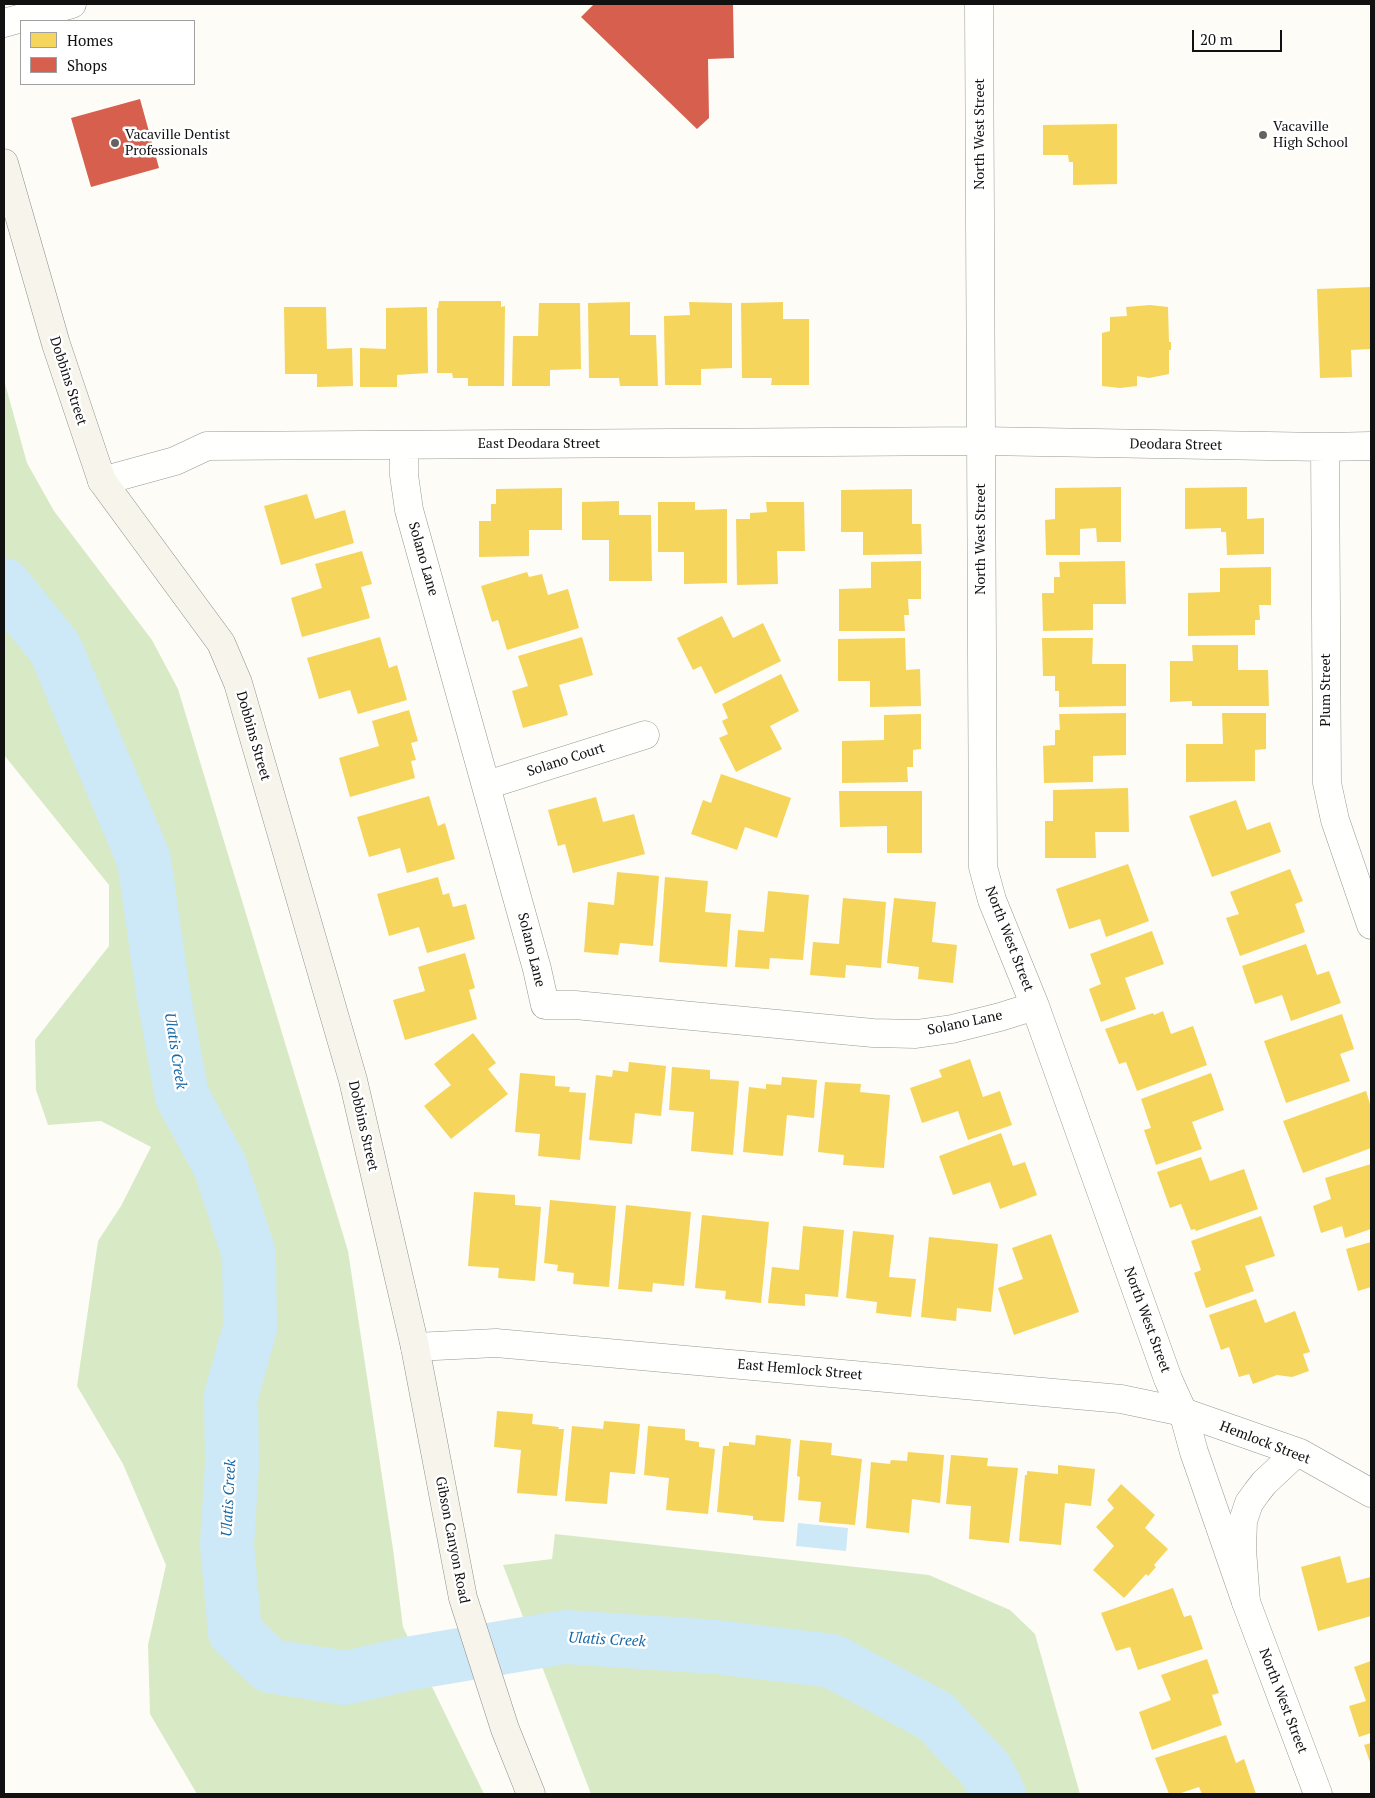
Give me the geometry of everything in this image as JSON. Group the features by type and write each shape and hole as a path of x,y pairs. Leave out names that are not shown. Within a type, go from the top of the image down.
{"main road":[{"name":"Dobbins Street","path":"4,163 56,344 102,481 221,643 238,683 353,1080 415,1347"},
{"name":"Gibson Canyon Road","path":"415,1347 463,1598 505,1729 531,1794"}],"street":[{"path":"4,23 72,4"},
{"name":"North West Street","path":"979,4 983,867 992,900 1035,1006 1168,1379 1183,1412 1194,1452 1246,1602 1318,1794"},
{"name":"East Deodara Street","path":"102,481 175,461 207,446 982,441"},
{"name":"Deodara Street","path":"982,441 1325,447 1371,446"},
{"name":"Solano Lane","path":"404,445 404,475 409,510 537,969 544,1004 575,1004 873,1034 907,1034 952,1029 1035,1006"},
{"name":"Plum Street","path":"1325,447 1326,783 1335,820 1371,925"},
{"name":"Solano Court","path":"486,785 645,735"},
{"name":"East Hemlock Street","path":"415,1347 496,1343 1121,1399 1183,1412"},
{"name":"Hemlock Street","path":"1183,1412 1297,1452 1371,1494"},
{"path":"1246,1602 1242,1549 1243,1521 1249,1503 1264,1483 1297,1452"}],"green space":[{"path":"4,380 27,463 54,511 152,640 178,689 348,1251 403,1627 484,1794 197,1794 150,1714 148,1645 166,1565 123,1464 77,1386 98,1241 121,1206 151,1147 101,1121 48,1125 36,1090 35,1040 109,946 109,885 4,755"},
{"path":"555,1534 929,1575 1010,1610 1035,1634 1080,1794 591,1794 503,1565 552,1559"}],"water":[{"path":"798,1523 848,1528 846,1551 796,1546"}],"building: Homes":[{"path":"1117,124 1117,184 1073,185 1073,162 1069,162 1068,155 1043,155 1043,125"},
{"path":"1371,287 1371,349 1351,350 1352,377 1320,378 1317,289"},
{"path":"439,301 501,301 501,307 505,306 504,386 468,386 468,378 453,378 452,373 437,373 437,308"},
{"path":"630,302 630,335 656,335 658,386 620,386 619,378 589,378 588,303"},
{"path":"689,302 732,303 732,368 701,369 701,385 665,385 664,316 690,315"},
{"path":"783,302 783,319 809,319 809,385 771,385 772,378 742,378 741,303"},
{"path":"539,303 580,303 581,369 550,370 550,386 512,386 513,336 538,336"},
{"path":"1150,305 1168,307 1169,342 1171,342 1169,374 1149,378 1137,376 1137,386 1120,388 1102,386 1102,333 1110,331 1110,317 1127,316 1126,307"},
{"path":"284,307 326,307 327,349 352,348 353,386 317,387 317,374 285,374"},
{"path":"427,307 428,373 397,375 397,387 360,387 360,348 386,349 386,308"},
{"path":"1121,487 1121,542 1097,542 1096,528 1080,529 1080,555 1046,555 1045,520 1055,519 1055,488"},
{"path":"1247,487 1247,519 1264,518 1264,554 1227,555 1226,532 1221,532 1221,528 1185,529 1185,488"},
{"path":"562,488 562,530 529,530 529,556 479,557 479,521 491,521 491,504 496,504 496,489"},
{"path":"912,489 912,524 921,524 922,554 863,555 863,532 841,532 841,490"},
{"path":"307,494 315,519 345,510 354,543 281,565 264,506"},
{"path":"619,501 619,515 651,515 652,581 609,581 609,540 582,540 582,502"},
{"path":"658,502 695,502 695,510 727,509 727,583 684,584 684,552 658,552"},
{"path":"766,502 804,502 805,551 777,551 778,584 737,585 736,519 750,519 750,513 767,512"},
{"path":"362,551 372,584 361,587 370,618 302,637 291,598 322,588 315,564"},
{"path":"921,561 921,599 908,599 909,615 904,615 905,631 839,631 839,589 871,588 871,562"},
{"path":"1125,561 1126,604 1093,604 1093,630 1043,631 1042,593 1054,593 1054,577 1060,577 1059,562"},
{"path":"1271,567 1271,605 1259,605 1260,620 1255,620 1255,635 1188,636 1188,593 1220,592 1220,568"},
{"path":"527,572 529,577 542,574 548,595 568,589 579,628 507,650 498,620 492,622 481,586"},
{"path":"722,616 733,638 763,623 781,661 715,694 701,666 693,670 677,638"},
{"path":"380,637 389,668 397,665 407,700 358,714 350,690 319,699 307,658"},
{"path":"582,637 593,675 559,685 568,715 523,728 512,691 528,686 518,656"},
{"path":"905,638 906,670 920,669 921,706 870,707 870,681 838,681 838,639"},
{"path":"1042,638 1093,638 1092,664 1126,664 1126,706 1059,707 1059,691 1055,691 1055,676 1043,676"},
{"path":"1192,645 1238,645 1238,670 1268,670 1269,706 1192,706 1192,701 1170,702 1170,661 1193,661"},
{"path":"781,674 799,711 770,726 782,749 736,772 719,738 728,734 722,721 728,718 722,704"},
{"path":"409,710 418,741 411,743 416,760 411,761 415,778 350,797 339,758 379,746 372,721"},
{"path":"1126,713 1126,755 1093,756 1093,782 1044,783 1043,746 1055,745 1055,730 1060,730 1059,714"},
{"path":"1222,713 1266,713 1266,749 1255,750 1255,781 1186,782 1186,744 1223,744"},
{"path":"921,714 921,749 913,750 913,767 907,767 908,782 842,783 842,741 884,740 884,715"},
{"path":"721,774 791,798 777,838 745,827 737,850 691,834 703,800 711,803"},
{"path":"1128,788 1129,832 1095,832 1096,858 1045,858 1045,821 1053,821 1053,790"},
{"path":"839,791 922,791 922,853 887,853 887,826 840,827"},
{"path":"429,796 438,826 445,823 455,859 407,873 400,848 369,857 357,817"},
{"path":"596,797 603,822 634,814 645,854 573,873 565,844 558,846 548,810"},
{"path":"1236,800 1247,830 1270,822 1281,852 1212,877 1189,816"},
{"path":"1128,864 1149,921 1106,937 1100,919 1069,929 1056,889"},
{"path":"1290,869 1303,901 1295,904 1305,932 1240,956 1226,918 1239,914 1230,892"},
{"path":"617,872 659,876 653,946 620,943 618,955 584,952 588,902 614,905"},
{"path":"438,877 443,895 449,893 453,907 466,904 475,939 427,953 419,927 389,936 377,894"},
{"path":"665,877 708,881 705,912 731,914 727,967 659,962"},
{"path":"768,891 809,895 803,960 770,958 769,969 735,967 738,930 764,932"},
{"path":"843,898 886,902 881,968 846,965 845,978 810,975 813,942 839,944"},
{"path":"894,898 936,902 932,942 957,945 953,983 918,979 919,967 887,963"},
{"path":"1152,931 1164,964 1125,978 1136,1009 1101,1022 1089,989 1101,984 1090,954"},
{"path":"1306,944 1317,975 1329,971 1341,1003 1291,1021 1282,995 1255,1004 1242,966"},
{"path":"465,953 475,988 469,990 477,1019 405,1040 393,1000 425,991 418,967"},
{"path":"1163,1011 1171,1034 1193,1026 1207,1065 1137,1091 1126,1062 1119,1064 1105,1029"},
{"path":"1342,1014 1354,1049 1340,1054 1350,1081 1286,1103 1264,1041"},
{"path":"473,1033 496,1063 488,1069 508,1094 451,1139 424,1106 451,1085 434,1064"},
{"path":"970,1059 983,1097 1000,1091 1012,1125 968,1140 958,1111 922,1123 910,1088 942,1077 939,1070"},
{"path":"629,1062 666,1066 661,1116 635,1113 632,1144 589,1140 596,1075 612,1077 613,1070 628,1072"},
{"path":"672,1067 710,1070 710,1079 739,1081 733,1155 691,1151 694,1112 669,1110"},
{"path":"520,1073 555,1076 555,1086 570,1087 569,1092 586,1093 580,1160 538,1156 540,1134 515,1132"},
{"path":"1211,1073 1224,1110 1192,1122 1202,1149 1156,1165 1144,1130 1151,1128 1141,1099"},
{"path":"782,1077 817,1080 814,1118 787,1115 783,1156 743,1152 749,1087 766,1089 766,1084 781,1085"},
{"path":"825,1082 861,1084 860,1092 890,1095 884,1168 843,1165 844,1155 818,1152"},
{"path":"1366,1091 1371,1107 1371,1148 1303,1173 1283,1121"},
{"path":"1001,1133 1013,1166 1025,1162 1037,1195 1000,1209 990,1182 953,1195 939,1156"},
{"path":"1201,1157 1210,1181 1244,1169 1258,1209 1196,1231 1195,1229 1191,1230 1181,1204 1170,1208 1157,1172"},
{"path":"1371,1164 1371,1229 1345,1238 1342,1226 1321,1233 1313,1206 1331,1199 1325,1178"},
{"path":"474,1192 515,1195 515,1205 541,1207 535,1281 498,1278 499,1268 468,1266"},
{"path":"550,1200 616,1206 609,1287 573,1284 574,1273 557,1271 558,1265 544,1263"},
{"path":"626,1205 691,1212 684,1286 653,1283 652,1292 618,1289"},
{"path":"702,1215 769,1222 761,1303 725,1299 726,1291 695,1288"},
{"path":"1261,1216 1275,1256 1245,1266 1254,1291 1206,1308 1194,1273 1201,1270 1191,1241"},
{"path":"803,1226 844,1230 838,1297 805,1294 805,1306 768,1303 772,1267 799,1270"},
{"path":"853,1231 894,1235 889,1277 916,1279 911,1317 876,1313 877,1302 846,1298"},
{"path":"1051,1234 1079,1312 1014,1335 998,1288 1023,1279 1012,1248"},
{"path":"929,1237 998,1244 991,1312 957,1308 956,1321 921,1317"},
{"path":"1371,1242 1371,1287 1358,1291 1346,1249"},
{"path":"1256,1299 1265,1323 1295,1311 1310,1352 1303,1354 1309,1371 1292,1377 1277,1375 1253,1384 1249,1374 1239,1377 1229,1347 1221,1350 1209,1315"},
{"path":"497,1411 533,1414 532,1424 564,1429 557,1496 517,1493 521,1450 494,1447"},
{"path":"604,1421 640,1424 635,1474 610,1472 607,1504 565,1501 572,1426 603,1429"},
{"path":"648,1426 685,1429 685,1440 699,1442 699,1447 715,1449 708,1514 666,1510 669,1478 644,1475"},
{"path":"756,1435 791,1439 784,1522 753,1520 753,1516 717,1512 723,1446 729,1446 729,1442 755,1445"},
{"path":"800,1440 832,1443 831,1455 862,1459 855,1525 819,1522 821,1502 798,1500 800,1477 797,1476"},
{"path":"908,1452 944,1455 940,1503 912,1499 909,1533 866,1528 871,1462 890,1464 891,1460 907,1461"},
{"path":"951,1455 988,1458 987,1466 1018,1468 1009,1543 969,1539 971,1506 946,1504"},
{"path":"1058,1465 1095,1469 1091,1506 1065,1503 1061,1545 1019,1541 1025,1475 1027,1475 1027,1471 1058,1474"},
{"path":"1121,1484 1155,1515 1145,1528 1168,1549 1154,1565 1156,1567 1148,1576 1146,1574 1124,1598 1093,1570 1114,1546 1096,1527 1114,1508 1107,1500"},
{"path":"1340,1556 1347,1583 1371,1577 1371,1616 1318,1631 1301,1567"},
{"path":"1173,1588 1184,1617 1191,1615 1203,1649 1138,1670 1130,1647 1116,1651 1101,1613"},
{"path":"1207,1659 1219,1693 1212,1695 1222,1725 1152,1750 1139,1712 1171,1700 1161,1675"},
{"path":"1371,1661 1371,1733 1359,1737 1349,1706 1366,1701 1354,1667"},
{"path":"1226,1735 1236,1763 1244,1759 1256,1794 1202,1794 1199,1787 1178,1794 1169,1794 1155,1758"},
{"path":"1371,1743 1371,1765 1364,1745"}],"building: Shops":[{"path":"594,4 733,4 734,58 708,59 709,118 697,129 581,17"},
{"name":"Vacaville Dentist Professionals","path":"140,99 159,168 91,187 71,118"}],"waterway":[{"name":"Ulatis Creek","path":"4,585 55,648 144,860 163,992 182,1096 220,1166 249,1254 250,1328 231,1396 232,1464 227,1545 235,1632 270,1666 345,1678 412,1663 565,1637 716,1647 832,1661 935,1716 986,1770 999,1794"}],"place":[{"name":"Vacaville High School","path":"1263,135"},
{"name":"Vacaville Dentist Professionals","path":"115,143"}]}
